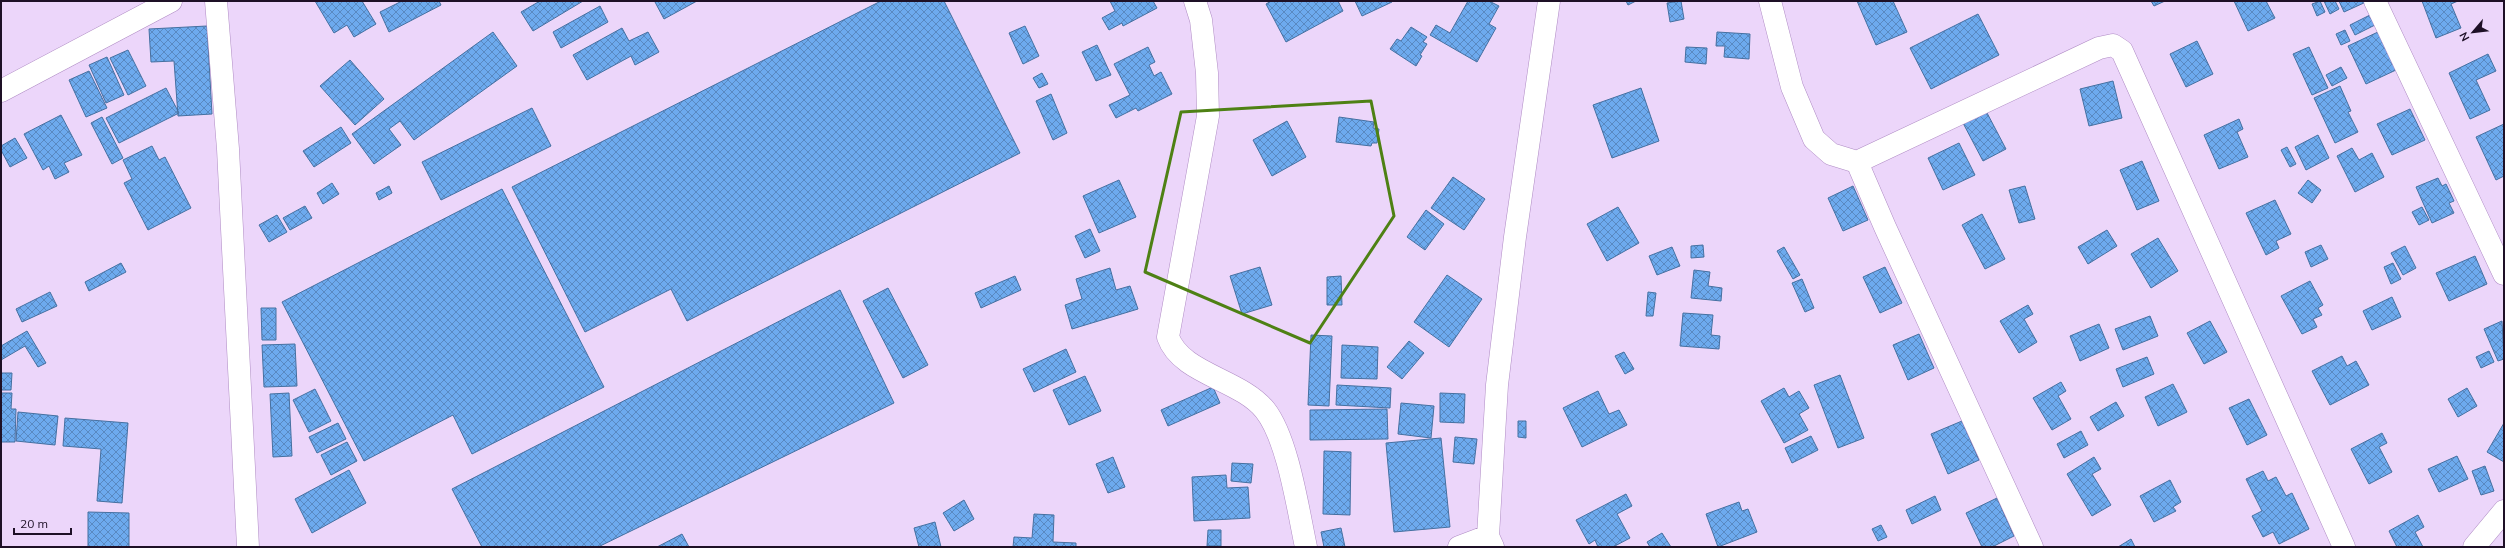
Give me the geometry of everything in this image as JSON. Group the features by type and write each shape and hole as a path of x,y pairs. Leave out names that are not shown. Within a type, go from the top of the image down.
{"street":[{"path":"1,91 171,1"},
{"path":"216,1 228,150 248,547"},
{"path":"1195,1 1202,20 1207,73 1208,116 1168,336 1172,347 1181,358 1244,392 1265,410 1281,440 1306,547"},
{"path":"1459,547 1491,541 1497,385 1515,237 1549,1"},
{"path":"1770,1 1792,87 1814,139 1831,154 1857,162 2099,48 2112,45 2122,50 2344,547"},
{"path":"2374,1 2504,274"},
{"path":"1857,162 1888,234 2032,547"},
{"path":"2474,547 2504,510"}],"highlighted area":[{"path":"1371,101 1394,216 1310,343 1145,272 1181,112"}],"building":[{"path":"315,1 362,1 376,24 354,37 347,25 334,33"},
{"path":"402,1 439,1 441,5 389,32 380,12"},
{"path":"540,1 583,1 533,31 521,12"},
{"path":"697,1 664,19 655,2"},
{"path":"881,1 944,1 1020,153 687,321 671,289 585,332 512,187"},
{"path":"1110,1 1153,1 1157,8 1123,26 1122,23 1109,30 1102,18 1115,11"},
{"path":"1271,1 1338,1 1343,11 1286,42 1266,4"},
{"path":"1355,1 1392,1 1392,2 1362,16"},
{"path":"1468,1 1489,1 1499,6 1489,24 1496,28 1477,62 1430,35 1436,25 1450,33"},
{"path":"1626,1 1636,1 1628,5"},
{"path":"1681,1 1684,19 1670,22 1667,3"},
{"path":"1857,1 1893,1 1907,32 1876,45"},
{"path":"2151,1 2165,1 2154,6"},
{"path":"2234,1 2266,1 2275,18 2248,31"},
{"path":"2320,1 2325,12 2317,16 2312,4"},
{"path":"2324,1 2335,1 2339,9 2330,14"},
{"path":"2339,1 2365,1 2366,2 2344,12"},
{"path":"2422,1 2458,1 2451,4 2461,28 2436,38"},
{"path":"600,6 608,22 561,48 553,32"},
{"path":"2374,13 2379,23 2355,35 2350,25"},
{"path":"1978,14 1999,55 1931,89 1910,48"},
{"path":"207,26 212,114 178,116 174,61 151,62 149,29"},
{"path":"1025,26 1039,56 1023,64 1009,33"},
{"path":"1411,27 1427,37 1423,42 1427,44 1420,55 1422,56 1416,66 1390,49 1397,39 1401,41"},
{"path":"622,28 629,41 648,32 659,52 635,65 631,56 587,80 573,55"},
{"path":"2345,30 2350,41 2341,45 2336,34"},
{"path":"493,32 517,66 414,140 400,121 389,129 401,145 374,164 352,134"},
{"path":"1717,32 1750,34 1749,59 1724,57 1725,46 1716,46"},
{"path":"2378,32 2396,70 2366,84 2348,46"},
{"path":"2197,41 2213,74 2186,87 2170,54"},
{"path":"1097,45 1111,75 1096,81 1082,52"},
{"path":"1148,47 1155,62 1149,65 1154,76 1161,72 1172,94 1138,111 1136,108 1116,118 1109,105 1130,95 1114,64"},
{"path":"1686,47 1707,48 1706,64 1685,62"},
{"path":"2309,47 2328,88 2312,95 2293,54"},
{"path":"128,50 146,86 128,95 110,58"},
{"path":"2488,54 2496,71 2476,80 2490,110 2470,119 2449,73"},
{"path":"107,57 124,95 106,103 89,65"},
{"path":"350,60 384,99 355,125 320,86"},
{"path":"2341,67 2347,78 2332,86 2326,75"},
{"path":"89,71 107,108 86,117 69,80"},
{"path":"1042,73 1048,84 1039,88 1033,78"},
{"path":"2113,81 2122,118 2089,126 2080,89"},
{"path":"2340,86 2351,111 2348,112 2358,132 2335,143 2314,98"},
{"path":"166,88 179,113 119,143 106,118"},
{"path":"1641,88 1659,141 1612,158 1593,105"},
{"path":"1051,94 1067,133 1053,140 1036,101"},
{"path":"532,108 551,146 441,200 422,162"},
{"path":"2410,109 2425,140 2392,155 2377,124"},
{"path":"1986,111 2006,149 1983,161 1963,123"},
{"path":"61,115 82,155 64,163 69,172 55,179 49,166 43,170 24,134"},
{"path":"102,117 123,158 112,164 91,123"},
{"path":"1339,117 1374,122 1373,128 1379,129 1377,143 1372,143 1371,146 1336,142"},
{"path":"2239,119 2243,129 2237,132 2248,157 2219,169 2204,135"},
{"path":"1287,121 1306,157 1272,176 1253,140"},
{"path":"2504,124 2504,176 2496,180 2476,137"},
{"path":"341,127 351,143 314,167 303,151"},
{"path":"2318,135 2329,158 2306,170 2295,147"},
{"path":"15,138 27,158 10,167 1,150 1,146"},
{"path":"1959,143 1975,175 1943,190 1928,158"},
{"path":"152,146 159,160 165,157 191,208 148,230 124,183 132,179 123,160"},
{"path":"2287,147 2296,164 2290,167 2281,150"},
{"path":"2352,148 2359,160 2372,153 2384,177 2355,192 2337,156"},
{"path":"2142,161 2159,201 2137,210 2120,170"},
{"path":"1453,177 1485,199 1464,230 1431,208"},
{"path":"2438,178 2442,186 2446,184 2454,201 2449,203 2454,213 2432,223 2416,187"},
{"path":"1119,180 1136,217 1099,233 1083,196"},
{"path":"2308,180 2321,190 2312,203 2298,193"},
{"path":"332,183 339,194 323,204 317,193"},
{"path":"389,186 392,193 379,200 376,193"},
{"path":"1853,186 1868,220 1843,231 1828,198"},
{"path":"2025,186 2035,219 2019,223 2009,190"},
{"path":"502,189 604,387 472,454 453,415 364,461 282,302"},
{"path":"2275,200 2291,234 2276,241 2279,248 2266,255 2246,213"},
{"path":"305,206 312,218 290,230 283,218"},
{"path":"1618,207 1639,243 1607,261 1587,224"},
{"path":"2422,207 2429,220 2419,225 2412,212"},
{"path":"1426,210 1444,224 1425,250 1407,237"},
{"path":"1982,214 2005,259 1985,269 1962,225"},
{"path":"277,215 287,232 269,242 259,225"},
{"path":"1090,229 1100,251 1085,258 1075,236"},
{"path":"2107,230 2117,246 2088,264 2078,247"},
{"path":"2158,238 2178,271 2151,288 2131,254"},
{"path":"1703,245 1704,257 1691,258 1691,246"},
{"path":"2321,245 2328,259 2311,267 2305,252"},
{"path":"2405,246 2416,268 2403,275 2391,253"},
{"path":"1672,247 1680,266 1657,275 1649,256"},
{"path":"1784,247 1800,275 1793,279 1777,251"},
{"path":"2475,256 2487,284 2449,301 2436,273"},
{"path":"121,263 126,272 89,291 85,282"},
{"path":"2393,263 2401,279 2391,284 2384,267"},
{"path":"1260,267 1272,305 1242,314 1230,276"},
{"path":"1885,267 1902,303 1880,313 1863,277"},
{"path":"1110,268 1116,290 1130,286 1138,309 1072,329 1065,305 1082,299 1076,279"},
{"path":"1694,270 1710,272 1708,286 1722,288 1721,301 1691,298"},
{"path":"1447,275 1482,299 1449,347 1414,322"},
{"path":"1015,276 1021,290 981,308 975,293"},
{"path":"1341,276 1342,305 1327,305 1327,277"},
{"path":"1802,279 1814,308 1805,312 1792,283"},
{"path":"2310,281 2323,305 2318,308 2322,315 2313,319 2317,327 2302,334 2281,296"},
{"path":"888,288 928,365 903,378 863,301"},
{"path":"840,290 894,403 598,547 482,547 452,489"},
{"path":"50,292 57,306 22,322 16,309"},
{"path":"1648,292 1656,293 1653,316 1646,316"},
{"path":"2392,297 2401,317 2372,330 2363,311"},
{"path":"2028,305 2033,314 2024,319 2037,342 2019,353 2000,321"},
{"path":"261,308 276,308 276,340 262,340"},
{"path":"1683,313 1713,315 1711,335 1720,336 1719,349 1680,346"},
{"path":"2150,316 2158,336 2123,350 2115,329"},
{"path":"2210,321 2227,352 2204,364 2187,333"},
{"path":"2502,321 2504,359 2498,361 2484,329"},
{"path":"2099,324 2109,348 2080,361 2070,336"},
{"path":"27,331 46,363 38,367 25,346 1,360 1,346"},
{"path":"1919,334 1934,368 1908,380 1893,345"},
{"path":"1311,335 1332,336 1329,406 1308,405"},
{"path":"1409,341 1424,353 1402,379 1387,367"},
{"path":"295,344 297,386 264,387 262,345"},
{"path":"1342,345 1378,347 1377,379 1341,378"},
{"path":"1066,349 1076,372 1034,392 1023,369"},
{"path":"2489,351 2494,362 2481,368 2476,357"},
{"path":"1624,352 1634,369 1625,374 1615,356"},
{"path":"2342,356 2347,366 2356,361 2369,385 2330,405 2312,371"},
{"path":"2147,357 2154,374 2123,387 2116,369"},
{"path":"1,373 12,373 11,390 1,390"},
{"path":"1840,375 1864,438 1838,448 1814,385"},
{"path":"1085,376 1101,411 1069,425 1053,390"},
{"path":"2061,382 2066,391 2058,396 2071,419 2052,430 2033,398"},
{"path":"2173,384 2187,412 2158,426 2145,397"},
{"path":"1337,385 1391,388 1390,408 1336,405"},
{"path":"1213,387 1220,403 1168,426 1161,410"},
{"path":"1784,388 1789,397 1799,391 1809,408 1799,414 1808,430 1784,443 1761,401"},
{"path":"2467,388 2477,406 2458,417 2448,399"},
{"path":"315,389 331,421 309,432 293,400"},
{"path":"1598,391 1609,414 1619,410 1627,425 1582,447 1563,408"},
{"path":"1,393 12,393 11,409 16,409 15,442 1,442"},
{"path":"289,393 292,456 273,457 270,394"},
{"path":"1440,393 1465,394 1464,423 1440,422"},
{"path":"2249,399 2267,435 2247,445 2229,408"},
{"path":"2116,402 2124,416 2098,431 2090,417"},
{"path":"1401,403 1434,406 1431,438 1398,434"},
{"path":"1387,409 1388,439 1310,440 1310,410"},
{"path":"18,412 58,416 55,445 16,441"},
{"path":"65,418 128,423 122,503 97,501 101,449 63,446"},
{"path":"1518,421 1526,421 1526,438 1518,437"},
{"path":"1962,421 1979,460 1948,474 1931,434"},
{"path":"338,423 346,439 317,453 309,437"},
{"path":"2504,423 2504,462 2487,452"},
{"path":"2081,431 2088,445 2064,458 2057,444"},
{"path":"2382,433 2387,443 2379,447 2392,472 2369,484 2351,449"},
{"path":"1811,436 1818,450 1792,463 1785,448"},
{"path":"1455,437 1477,439 1474,464 1453,462"},
{"path":"1441,438 1450,527 1394,532 1386,443"},
{"path":"347,442 357,461 331,475 321,455"},
{"path":"1324,451 1351,452 1350,515 1323,514"},
{"path":"2457,456 2468,479 2439,492 2428,469"},
{"path":"1113,457 1125,487 1108,493 1096,464"},
{"path":"2094,457 2101,469 2092,474 2111,505 2092,516 2067,474"},
{"path":"1232,463 1253,464 1251,483 1231,481"},
{"path":"2485,466 2494,491 2481,495 2472,471"},
{"path":"349,470 366,503 312,533 295,499"},
{"path":"2263,471 2268,481 2276,477 2286,496 2292,493 2309,529 2279,544 2273,532 2263,537 2252,516 2262,511 2246,479"},
{"path":"1226,475 1227,488 1248,487 1250,518 1194,521 1192,477"},
{"path":"2170,480 2181,502 2173,507 2176,511 2154,522 2140,496"},
{"path":"1626,494 1632,506 1617,514 1630,538 1613,547 1598,547 1595,540 1589,544 1576,520"},
{"path":"1935,496 1941,510 1912,524 1906,510"},
{"path":"1997,498 2014,536 1992,547 1982,547 1966,513"},
{"path":"964,500 974,519 954,531 943,513"},
{"path":"1739,502 1742,511 1748,509 1757,532 1718,547 1706,514"},
{"path":"88,512 129,513 129,547 88,547"},
{"path":"1034,514 1054,515 1053,542 1076,543 1076,547 1013,547 1014,537 1032,538"},
{"path":"2418,515 2424,527 2415,532 2423,547 2397,547 2389,531"},
{"path":"935,522 941,547 919,547 914,528"},
{"path":"1881,525 1887,537 1878,541 1872,529"},
{"path":"1341,528 1345,547 1324,547 1321,532"},
{"path":"1208,530 1221,530 1221,546 1207,546"},
{"path":"1662,533 1671,547 1650,547 1647,542"},
{"path":"682,534 689,547 657,547"},
{"path":"2131,539 2135,547 2118,547"}]}
